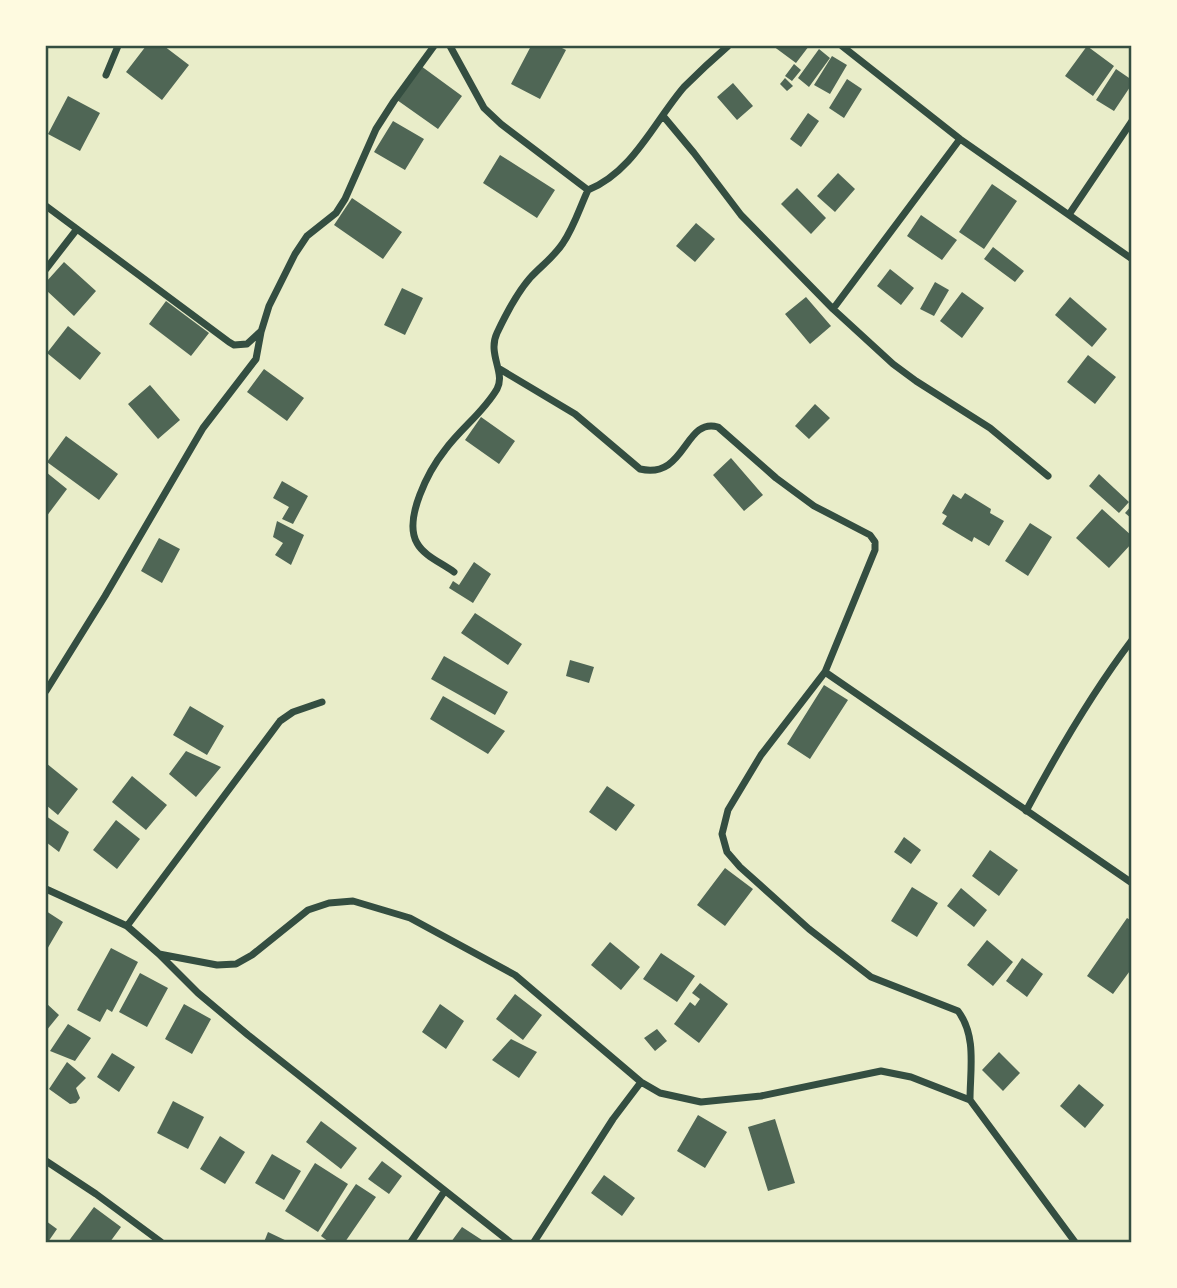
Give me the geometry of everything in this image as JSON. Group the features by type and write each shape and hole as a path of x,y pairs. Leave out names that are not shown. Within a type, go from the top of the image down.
{"street":[{"path":"106,75 118,46"},
{"path":"46,691 112,585 203,428 256,359 269,306 295,254 307,236 336,213 345,199 376,128 434,46"},
{"path":"450,46 484,108 588,190"},
{"path":"454,572 423,551 413,535 412,518 439,457 482,410 499,385 498,368 493,354 494,340 502,321 521,290 565,240 588,190 607,182 664,117 683,88 728,46"},
{"path":"842,46 960,139 1132,258"},
{"path":"664,117 741,215 833,309 893,364 990,428 1048,475"},
{"path":"1070,213 1132,121"},
{"path":"833,309 960,139"},
{"path":"46,206 234,345 247,344 261,331"},
{"path":"46,269 77,229"},
{"path":"498,368 575,414 640,468 651,471 668,466 702,427 718,427 776,478 814,506 870,535 875,550 825,672 761,755 728,810 722,834 727,852 740,867 809,929 871,977 958,1011 970,1034 970,1100"},
{"path":"1026,811 1068,734 1132,640"},
{"path":"825,672 1132,883"},
{"path":"127,926 280,721 293,712 322,702"},
{"path":"46,889 127,926 198,993 248,1035 510,1242"},
{"path":"159,954 216,965 236,964 252,955 308,909 328,903 353,901 410,918 515,975 640,1082 660,1093 701,1102 761,1097 881,1071 911,1077 970,1100 1075,1242"},
{"path":"534,1242 640,1082"},
{"path":"46,1161 161,1242"},
{"path":"411,1242 444,1192"},
{"path":"1062,1242 1069,1235"}],"building":[{"path":"146,46 164,46 189,65 162,100 126,72"},
{"path":"531,46 558,46 566,50 540,99 511,84"},
{"path":"773,46 809,46 796,63"},
{"path":"1087,46 1114,66 1093,96 1065,76"},
{"path":"819,49 830,58 809,87 798,78"},
{"path":"832,56 847,65 830,94 814,85"},
{"path":"794,64 801,70 792,81 785,76"},
{"path":"421,66 462,96 438,129 397,100"},
{"path":"1116,69 1132,80 1132,84 1114,111 1096,100"},
{"path":"785,78 793,86 787,91 780,84"},
{"path":"847,79 862,89 844,118 829,108"},
{"path":"733,83 753,106 737,120 717,97"},
{"path":"68,96 100,113 80,151 48,134"},
{"path":"808,113 819,121 801,147 790,139"},
{"path":"393,121 424,139 405,170 374,152"},
{"path":"500,155 555,190 537,218 483,183"},
{"path":"838,173 855,189 835,212 817,196"},
{"path":"992,184 1017,201 984,249 959,232"},
{"path":"797,188 826,218 811,234 781,204"},
{"path":"352,198 402,232 383,259 334,225"},
{"path":"921,215 957,240 942,260 907,236"},
{"path":"696,223 715,239 695,262 676,246"},
{"path":"993,247 1024,271 1015,282 984,259"},
{"path":"64,262 96,291 74,316 46,290 46,282"},
{"path":"890,269 914,288 901,305 877,286"},
{"path":"935,282 949,290 934,316 920,309"},
{"path":"402,288 423,298 405,335 384,325"},
{"path":"962,292 984,308 962,338 940,321"},
{"path":"806,297 831,326 810,344 785,314"},
{"path":"1070,297 1107,329 1092,347 1055,315"},
{"path":"166,301 209,333 191,356 149,324"},
{"path":"68,326 101,353 80,380 47,353"},
{"path":"1088,355 1116,377 1095,404 1067,382"},
{"path":"264,369 304,398 287,421 247,392"},
{"path":"150,385 180,420 158,439 128,404"},
{"path":"815,404 830,418 809,439 795,426"},
{"path":"481,417 515,441 499,464 465,440"},
{"path":"66,436 118,474 99,500 47,462"},
{"path":"731,458 763,495 744,511 713,475"},
{"path":"46,472 67,489 46,517"},
{"path":"1099,474 1129,502 1119,513 1089,486"},
{"path":"282,481 308,496 293,524 282,519 289,507 273,498"},
{"path":"965,493 991,509 990,513 1004,521 989,546 974,537 972,542 942,524 947,516 942,513 953,494 961,499"},
{"path":"1132,505 1132,519 1125,513"},
{"path":"1102,509 1132,536 1132,543 1109,568 1076,538"},
{"path":"277,521 304,535 291,565 275,555 283,543 273,537"},
{"path":"1030,523 1052,537 1028,576 1005,561"},
{"path":"159,538 180,549 162,583 141,571"},
{"path":"474,562 491,574 473,603 449,588 453,581 459,585"},
{"path":"475,613 522,644 508,665 461,633"},
{"path":"444,656 508,692 495,715 431,679"},
{"path":"570,660 594,667 589,683 566,676"},
{"path":"824,685 848,700 810,759 787,744"},
{"path":"443,696 505,731 488,754 430,719"},
{"path":"190,706 224,726 207,755 173,735"},
{"path":"186,751 221,767 196,797 169,774"},
{"path":"46,763 78,789 58,815 46,805"},
{"path":"132,776 167,805 146,830 112,802"},
{"path":"607,786 635,805 616,831 589,812"},
{"path":"46,816 69,832 59,852 46,842"},
{"path":"116,820 140,839 117,869 93,850"},
{"path":"904,837 921,850 911,864 894,852"},
{"path":"990,850 1018,870 999,896 972,876"},
{"path":"725,868 753,889 725,926 697,905"},
{"path":"912,887 938,903 917,937 891,921"},
{"path":"961,888 987,910 974,927 947,906"},
{"path":"46,911 63,922 46,951"},
{"path":"1127,918 1132,921 1132,968 1113,994 1087,976"},
{"path":"987,940 1013,962 993,986 967,965"},
{"path":"610,942 640,967 621,990 591,965"},
{"path":"111,948 138,962 112,1012 107,1009 100,1022 77,1010"},
{"path":"661,953 695,976 677,1002 643,979"},
{"path":"1022,958 1043,974 1027,997 1006,981"},
{"path":"140,973 168,988 147,1027 119,1012"},
{"path":"700,983 728,1004 699,1043 674,1024 690,1002 695,1006 700,999 692,993"},
{"path":"515,994 542,1015 523,1040 496,1019"},
{"path":"46,1003 59,1015 46,1031"},
{"path":"184,1004 211,1019 192,1054 165,1039"},
{"path":"440,1004 464,1021 446,1049 422,1032"},
{"path":"68,1024 91,1038 75,1061 50,1051"},
{"path":"657,1029 667,1041 655,1051 644,1038"},
{"path":"511,1039 537,1052 519,1078 492,1060"},
{"path":"999,1052 1020,1073 1003,1091 982,1070"},
{"path":"112,1053 135,1067 119,1092 97,1077"},
{"path":"67,1062 86,1078 76,1088 80,1098 76,1103 70,1104 49,1089"},
{"path":"1079,1084 1104,1105 1085,1128 1060,1106"},
{"path":"173,1101 204,1117 188,1149 157,1133"},
{"path":"698,1115 727,1132 705,1168 677,1151"},
{"path":"775,1119 795,1183 768,1191 748,1127"},
{"path":"321,1121 357,1148 341,1169 306,1142"},
{"path":"220,1136 245,1152 225,1184 200,1169"},
{"path":"272,1154 301,1171 284,1200 255,1183"},
{"path":"382,1161 402,1176 389,1194 368,1179"},
{"path":"315,1163 348,1184 318,1232 285,1211"},
{"path":"604,1175 635,1198 622,1216 591,1193"},
{"path":"356,1184 376,1197 345,1242 329,1242 321,1236"},
{"path":"94,1207 121,1227 110,1242 68,1242"},
{"path":"46,1221 57,1229 48,1242 46,1242"},
{"path":"462,1227 485,1242 451,1242"},
{"path":"268,1232 289,1242 264,1242"}]}
